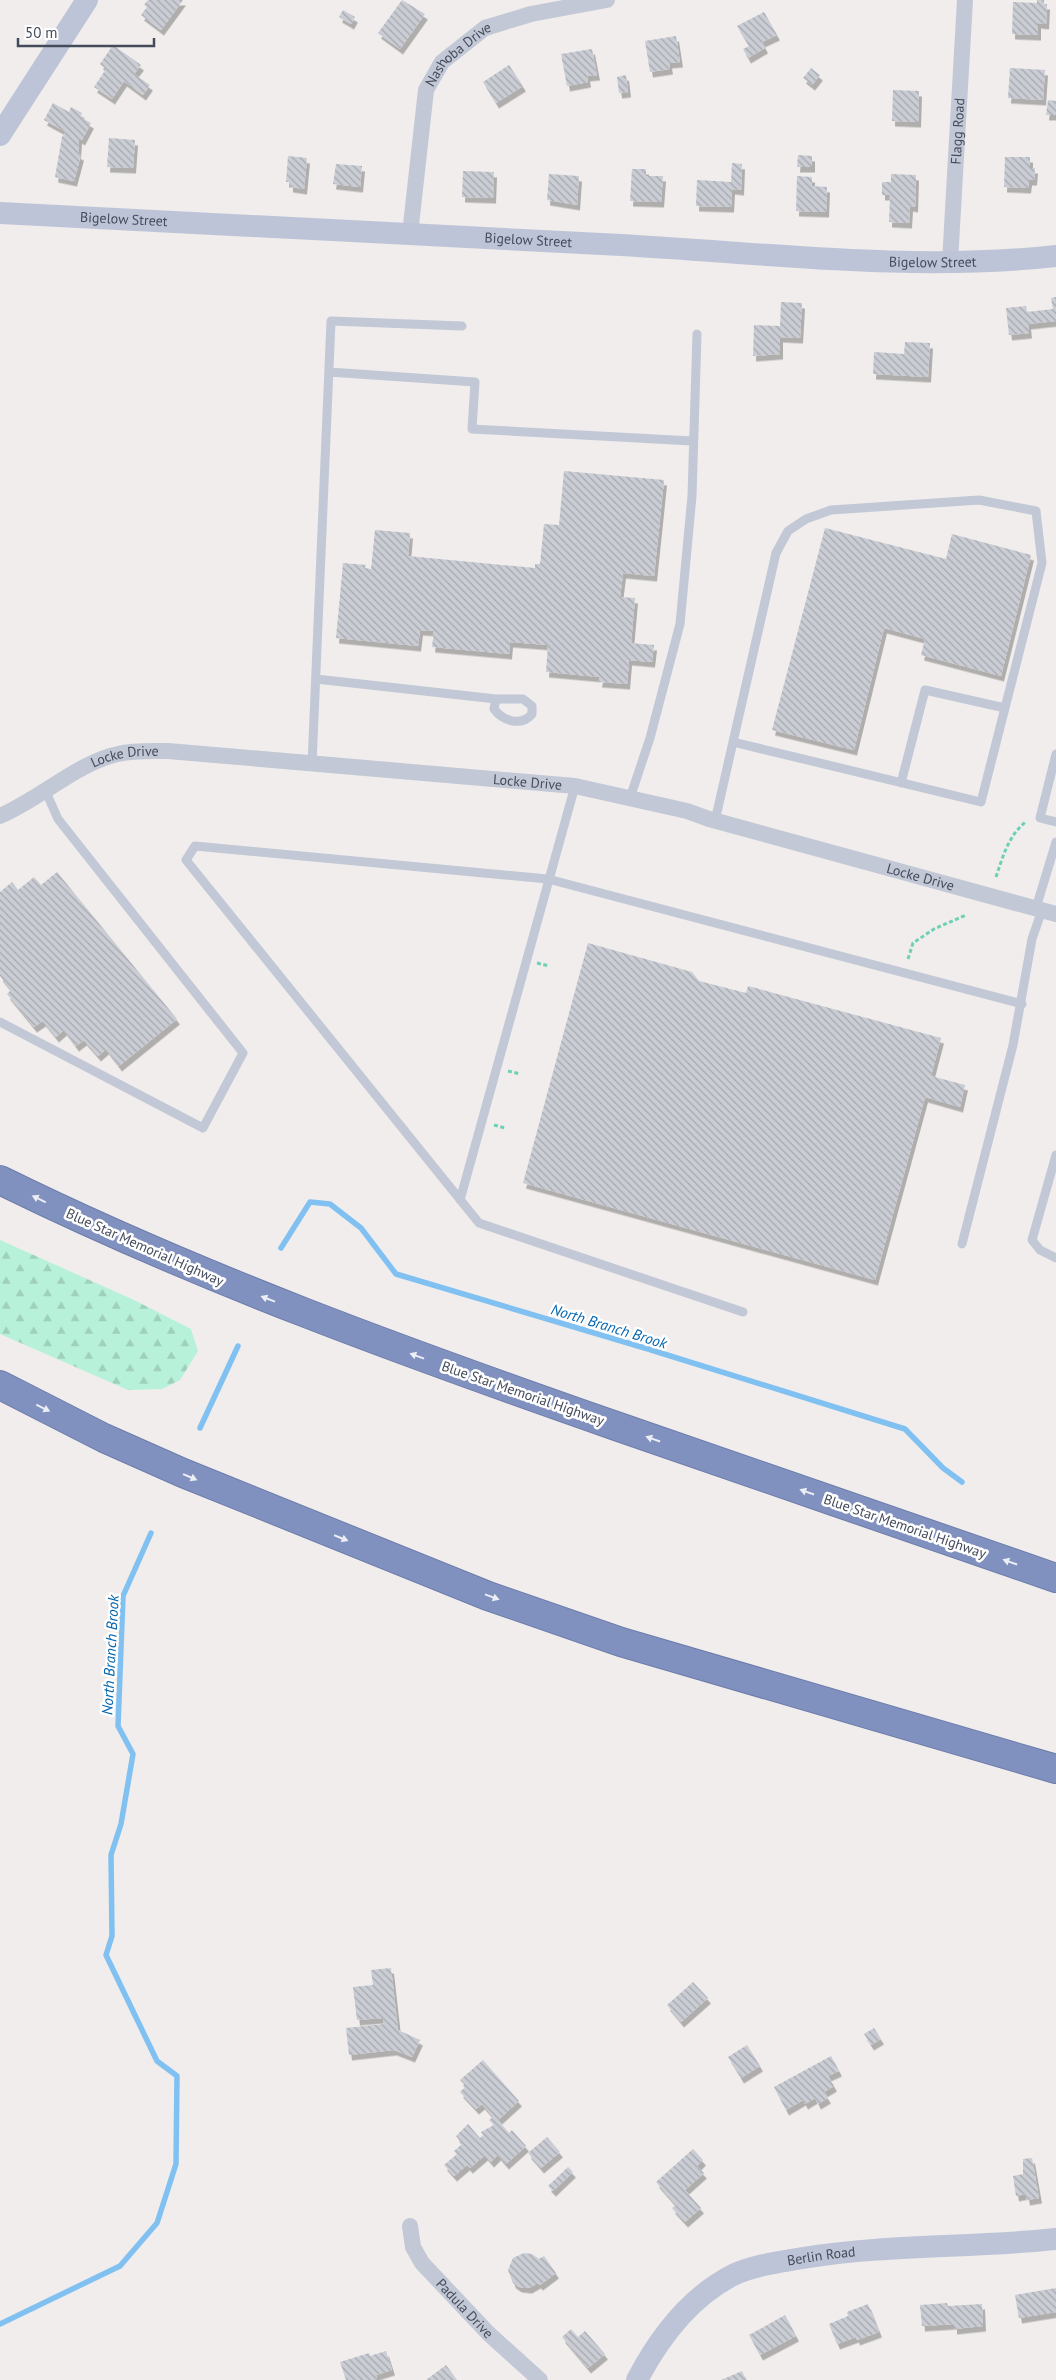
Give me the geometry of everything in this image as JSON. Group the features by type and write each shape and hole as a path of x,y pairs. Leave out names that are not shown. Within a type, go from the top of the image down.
{"highway":[{"name":"Blue Star Memorial Highway","path":"0,1180 168,1258 314,1317 459,1371 1056,1578"},
{"path":"0,1385 104,1438 183,1473 488,1596 658,1653 1056,1769"}],"street":[{"path":"0,135 87,0"},
{"name":"Nashoba Drive","path":"410,234 426,90 442,62 485,28 570,3 607,0"},
{"name":"Flagg Road","path":"950,262 965,0"},
{"name":"Bigelow Street","path":"0,213 623,245 896,263 1008,261 1056,256"},
{"name":"Locke Drive","path":"0,816 20,808 96,762 118,754 168,751 575,786 688,811 715,821 1045,911"},
{"name":"Padula Drive","path":"410,2226 413,2247 422,2263 489,2334 540,2380"},
{"name":"Berlin Road","path":"638,2380 668,2330 684,2312 716,2285 748,2270 812,2257 872,2249 1012,2243 1056,2239"}],"lane":[{"path":"312,764 331,322 462,326"},
{"path":"630,798 650,738 680,624 692,496 696,334"},
{"path":"329,372 475,382 472,429 692,441"},
{"path":"715,821 776,553 788,531 806,518 831,510 979,500 1036,511 1042,563 980,802 733,742"},
{"path":"316,678 496,699"},
{"path":"902,783 925,690 1005,708"},
{"path":"1056,754 1040,818 1056,822"},
{"path":"460,1200 575,786"},
{"path":"0,1022 203,1128 243,1053 58,819 46,792"},
{"path":"962,1244 1022,1004 1032,939 1045,911 1056,842"},
{"path":"742,1312 479,1223 186,860 195,846 548,879 1022,1004"},
{"path":"1056,1155 1032,1240 1040,1250 1056,1258"}],"path":[{"path":"996,877 1004,851 1018,828 1032,818 1040,818"},
{"path":"908,959 913,942 934,929 966,915"}],"green space":[{"path":"0,1240 134,1300 191,1329 198,1351 180,1380 162,1389 128,1390 0,1334"}],"building":[{"path":"148,0 183,0 161,30 141,15 147,7 144,5"},
{"path":"402,0 425,14 400,49 378,33"},
{"path":"1037,0 1044,0 1044,4 1047,4 1046,24 1038,23 1038,35 1012,34 1013,2 1037,3"},
{"path":"343,10 355,17 351,24 339,17"},
{"path":"764,12 777,35 762,42 765,48 748,58 743,49 749,46 737,26"},
{"path":"676,36 680,62 669,63 670,69 650,72 645,41"},
{"path":"113,45 141,65 134,74 150,85 143,95 124,81 112,99 94,87 106,69 100,64"},
{"path":"592,49 597,75 587,76 588,82 567,86 561,54"},
{"path":"509,65 523,86 496,103 483,82"},
{"path":"811,68 820,75 812,85 803,78"},
{"path":"1010,68 1045,70 1043,100 1008,98"},
{"path":"626,75 628,92 619,93 617,77"},
{"path":"893,90 919,91 918,122 892,121"},
{"path":"1048,100 1056,101 1056,115 1046,115"},
{"path":"53,103 69,112 71,107 82,113 80,117 91,123 82,140 79,138 78,154 81,155 74,181 55,177 62,137 66,132 44,120"},
{"path":"109,138 135,140 133,168 107,167"},
{"path":"798,155 812,156 812,167 797,167"},
{"path":"288,156 307,158 304,189 290,187 290,182 286,182"},
{"path":"1005,157 1030,157 1030,168 1035,168 1034,180 1029,180 1028,188 1004,187"},
{"path":"732,163 742,164 741,190 732,189 731,207 696,206 697,180 731,182"},
{"path":"336,164 362,166 360,187 333,184"},
{"path":"632,169 646,169 646,176 663,176 661,202 630,201"},
{"path":"463,171 494,172 493,198 462,197"},
{"path":"549,174 579,176 577,205 547,200"},
{"path":"891,174 916,175 915,207 910,206 909,223 889,222 890,195 882,195 882,182 891,182"},
{"path":"797,176 812,177 812,186 827,187 826,212 796,211"},
{"path":"1056,297 1056,321 1028,324 1029,333 1009,335 1006,308 1026,306 1027,312 1053,309 1051,298"},
{"path":"781,302 802,303 800,338 780,337 780,354 753,356 754,325 780,326"},
{"path":"905,342 930,343 928,377 873,374 874,352 904,354"},
{"path":"564,471 664,480 654,576 623,573 620,597 635,598 631,643 654,645 652,662 629,660 627,684 599,682 600,677 546,672 548,645 510,642 509,654 432,647 434,631 420,630 418,646 336,638 343,563 366,565 365,568 371,569 375,530 410,533 408,556 535,568 535,564 540,564 544,524 559,525"},
{"path":"825,528 946,559 952,534 1031,555 1001,676 921,655 925,639 884,628 854,750 772,730"},
{"path":"57,872 177,1019 119,1066 106,1049 98,1056 84,1040 76,1046 64,1030 56,1037 43,1021 34,1027 7,994 11,990 0,976 0,892 12,882 18,890 34,877 41,885"},
{"path":"588,943 692,972 699,981 746,993 748,986 941,1038 931,1076 965,1085 960,1107 925,1097 875,1280 523,1183"},
{"path":"391,1968 398,2030 420,2040 412,2057 394,2050 349,2055 346,2028 384,2024 383,2018 357,2020 353,1987 373,1985 371,1970"},
{"path":"693,1982 708,1998 681,2022 667,2005"},
{"path":"874,2028 881,2039 871,2045 864,2034"},
{"path":"747,2045 760,2066 741,2078 728,2057"},
{"path":"831,2056 839,2071 828,2076 834,2086 824,2092 828,2098 818,2104 815,2098 805,2104 803,2100 786,2110 774,2087"},
{"path":"483,2060 519,2101 498,2120 509,2133 512,2130 526,2146 506,2164 498,2155 491,2162 485,2155 470,2168 467,2165 454,2176 444,2165 457,2154 454,2151 462,2144 456,2136 468,2124 480,2138 483,2135 481,2132 494,2125 489,2120 493,2117 482,2104 476,2109 460,2092 466,2086 460,2080"},
{"path":"547,2137 560,2152 541,2168 528,2153"},
{"path":"693,2149 703,2160 697,2166 704,2173 685,2190 701,2208 685,2222 672,2208 676,2205 656,2182"},
{"path":"1032,2158 1039,2198 1027,2200 1026,2194 1016,2196 1013,2176 1023,2174 1023,2159"},
{"path":"568,2167 573,2172 553,2191 548,2186"},
{"path":"524,2253 532,2254 539,2259 544,2256 556,2273 540,2285 538,2283 529,2288 519,2287 513,2283 508,2270 513,2258"},
{"path":"1056,2288 1056,2312 1019,2318 1015,2295"},
{"path":"947,2303 948,2306 982,2304 983,2326 954,2329 954,2324 922,2326 920,2305"},
{"path":"868,2304 879,2332 857,2340 856,2337 837,2344 829,2324 848,2316 847,2312"},
{"path":"785,2315 796,2336 760,2355 749,2335"},
{"path":"571,2329 578,2337 585,2331 605,2354 588,2368 562,2337"},
{"path":"386,2351 392,2370 376,2375 377,2380 346,2380 340,2362 369,2353 370,2356"},
{"path":"446,2365 457,2380 426,2380"},
{"path":"742,2371 746,2380 721,2380"}],"waterway":[{"name":"North Branch Brook","path":"281,1248 310,1202 330,1204 361,1228 396,1274 648,1349 905,1429 943,1468 962,1482"},
{"name":"North Branch Brook","path":"200,1428 238,1346"},
{"name":"North Branch Brook","path":"0,2324 120,2266 157,2223 176,2164 177,2076 157,2061 106,1955 112,1936 111,1855 121,1824 133,1754 118,1726 123,1596 151,1533"}]}
